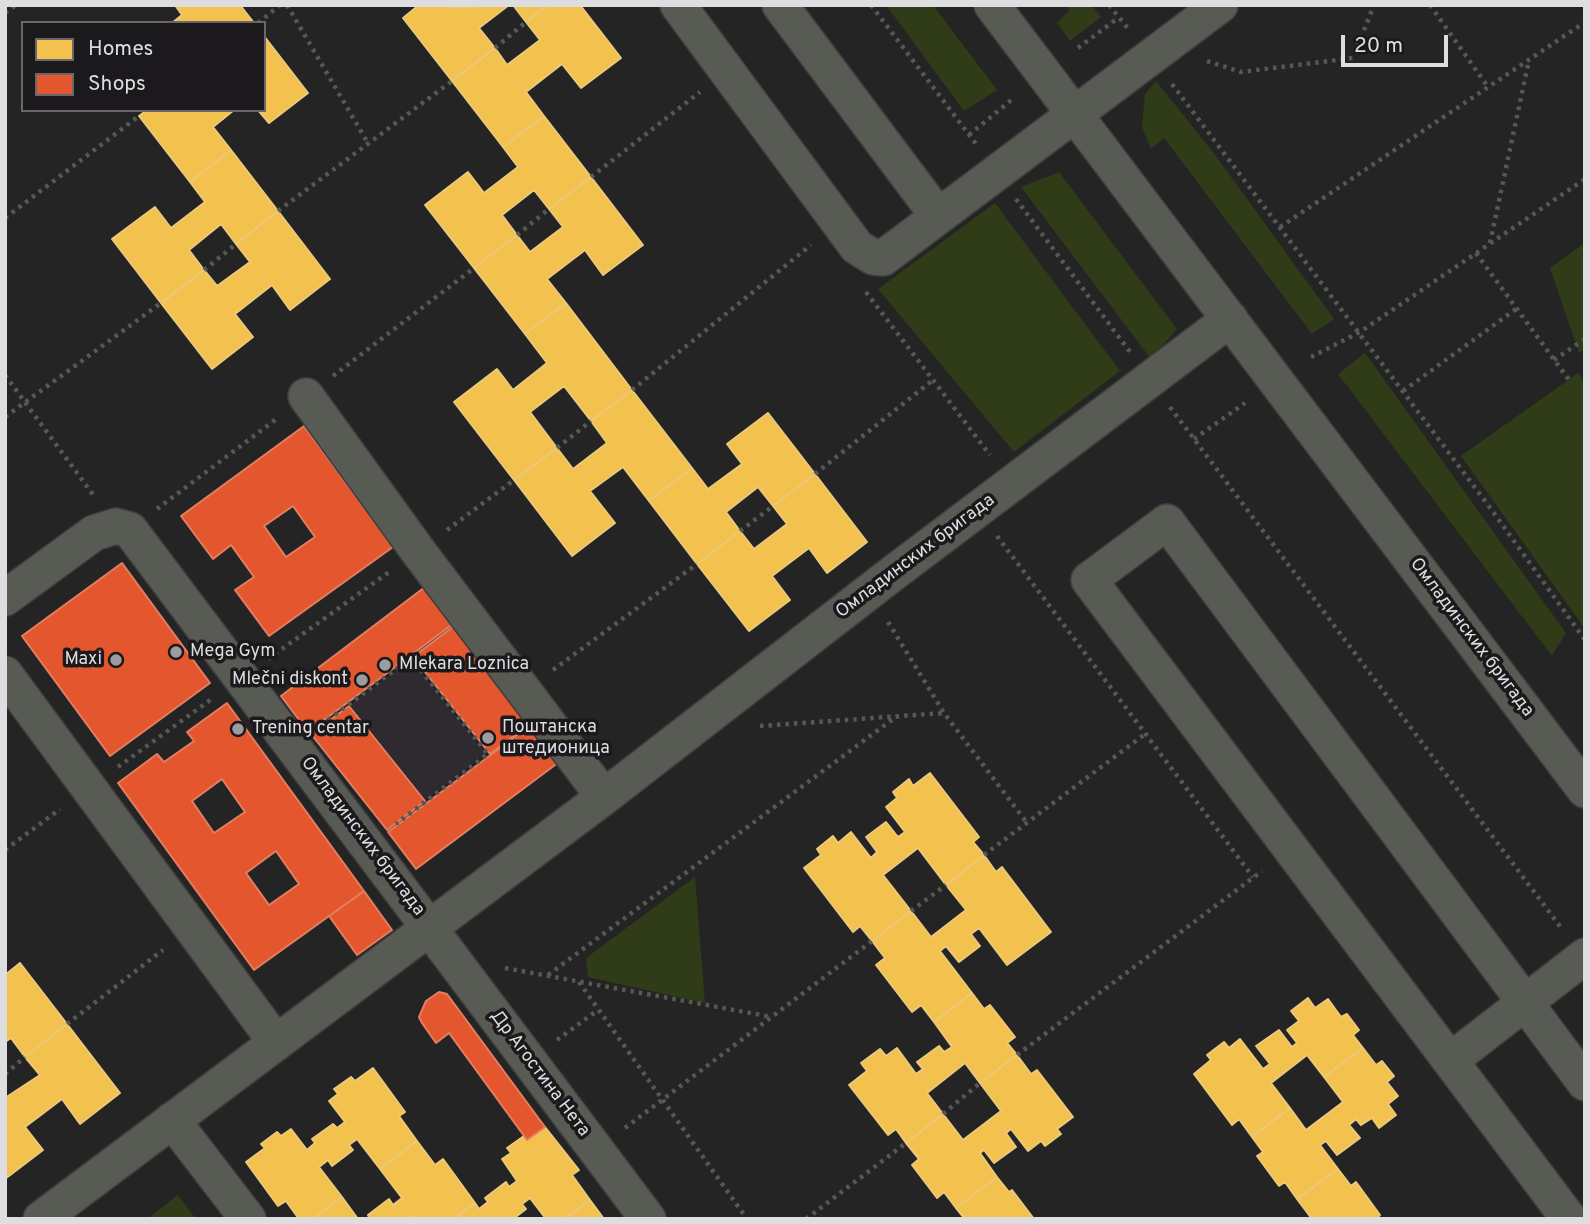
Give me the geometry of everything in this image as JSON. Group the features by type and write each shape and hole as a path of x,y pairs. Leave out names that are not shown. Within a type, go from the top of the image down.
{"street":[{"path":"678,5 865,253 883,258 1156,54 1200,11"},
{"path":"780,5 938,216"},
{"name":"Омладинских бригада","path":"992,5 1585,790"},
{"name":"Омладинских бригада","path":"172,1121 275,1041 430,929 977,509 1230,319"},
{"path":"306,396 418,551 604,797"},
{"path":"1569,1219 1088,580 1167,522 1585,1083"},
{"path":"5,598 94,533 123,528"},
{"name":"Омладинских бригада","path":"123,528 430,929"},
{"path":"5,674 275,1041"},
{"name":"Др Агостина Нета","path":"430,929 648,1219"},
{"path":"1451,1060 1584,956"},
{"path":"41,1219 172,1121 248,1219"}],"path":[{"path":"5,13 16,5"},
{"path":"261,21 281,5"},
{"path":"287,5 369,145"},
{"path":"871,5 1584,956"},
{"path":"1109,5 1118,18 1156,54 1280,227 1585,640"},
{"path":"1156,54 1241,72 1353,58 1374,5"},
{"path":"1430,5 1488,87"},
{"path":"1078,48 1118,18"},
{"path":"495,48 526,22"},
{"path":"1280,227 1585,22"},
{"path":"1489,244 1529,59"},
{"path":"278,211 452,81"},
{"path":"591,177 709,85"},
{"path":"969,135 1015,97"},
{"path":"5,218 139,116"},
{"path":"1311,357 1360,332 1585,178"},
{"path":"517,235 549,209"},
{"path":"204,270 236,244"},
{"path":"632,390 813,244"},
{"path":"1476,253 1569,380"},
{"path":"5,375 123,528 306,396 474,268"},
{"path":"5,417 161,303"},
{"path":"1403,391 1516,309"},
{"path":"1554,360 1585,338"},
{"path":"815,474 933,380"},
{"path":"1194,439 1245,403"},
{"path":"557,448 591,421"},
{"path":"418,551 514,480"},
{"path":"740,531 772,506"},
{"path":"977,509 1253,877"},
{"path":"524,691 697,564"},
{"path":"869,592 944,713 1027,823"},
{"path":"317,729 411,658 488,754 393,827"},
{"path":"760,726 944,713"},
{"path":"548,975 897,716"},
{"path":"984,856 1145,734"},
{"path":"5,850 90,787"},
{"path":"1017,1055 1253,877 1292,851"},
{"path":"911,911 946,885"},
{"path":"67,1024 192,927"},
{"path":"596,1150 872,941"},
{"path":"496,967 772,1017"},
{"path":"578,981 747,1219"},
{"path":"529,1061 598,1010"},
{"path":"5,1074 25,1057"},
{"path":"943,1114 980,1083"},
{"path":"806,1219 906,1143"}],"shaded area":[{"path":"411,660 486,754 426,800 350,705"}],"green space":[{"path":"886,5 933,5 997,90 964,111"},
{"path":"1066,5 1092,5 1101,17 1070,41 1057,23 1070,10"},
{"path":"1156,81 1213,152 1334,319 1312,334 1164,138 1151,149 1142,127 1145,94"},
{"path":"1059,172 1177,329 1151,359 1021,187"},
{"path":"995,203 1120,371 1014,452 878,289"},
{"path":"1585,243 1585,349 1579,353 1550,268"},
{"path":"1365,353 1566,633 1552,656 1338,374"},
{"path":"1578,373 1585,383 1585,629 1461,456"},
{"path":"695,877 705,1003 588,977 586,958"},
{"path":"178,1195 196,1219 147,1219"}],"building: Homes":[{"path":"175,5 240,5 252,21 174,21 182,15"},
{"path":"419,5 509,5 479,28 495,48 452,81 403,18"},
{"path":"513,5 548,5 526,22"},
{"path":"548,5 580,5 621,58 581,88 562,64 526,92 544,116 503,147 452,81 495,48 507,65 540,40 526,22"},
{"path":"266,39 308,93 269,123 260,112 266,112"},
{"path":"144,112 232,112 213,127 231,150 190,182 139,116"},
{"path":"544,116 591,177 549,209 534,190 502,215 517,235 474,268 425,205 468,172 484,193 518,167 503,147"},
{"path":"231,150 278,211 236,244 221,224 189,250 204,270 161,303 112,239 155,207 171,228 205,202 190,182"},
{"path":"591,177 643,245 603,275 585,250 547,279 566,303 525,334 474,268 517,235 530,252 563,227 549,209"},
{"path":"278,211 330,279 290,310 272,285 235,314 253,337 212,369 161,303 204,270 217,286 250,262 236,244"},
{"path":"566,303 632,390 591,421 564,386 530,412 557,448 514,480 454,402 497,369 513,390 547,363 525,334"},
{"path":"632,390 692,468 649,501 623,467 590,491 615,523 572,556 514,480 557,448 573,469 607,443 591,421"},
{"path":"768,413 815,474 773,506 758,487 726,512 740,531 697,564 649,501 692,468 708,489 742,464 727,444"},
{"path":"815,474 867,542 827,573 809,548 772,576 790,600 749,631 697,564 740,531 754,549 787,524 773,506"},
{"path":"930,773 979,837 973,842 984,855 946,885 918,848 883,875 911,911 872,941 860,926 853,932 804,868 821,855 817,849 833,836 838,843 851,832 871,858 877,852 866,837 886,822 898,837 905,832 886,807 897,798 893,792 909,779 913,786"},
{"path":"984,855 996,872 1002,867 1051,932 1007,965 979,928 971,934 980,946 959,962 946,946 940,951 972,993 934,1022 921,1005 912,1012 876,965 885,958 872,941 911,911 931,937 966,910 946,885"},
{"path":"20,963 67,1024 25,1057 11,1038 5,1042 5,975"},
{"path":"972,993 984,1009 990,1005 1015,1037 1007,1043 1017,1055 980,1083 965,1063 927,1093 943,1114 906,1143 896,1129 888,1135 849,1085 867,1071 861,1063 880,1049 886,1056 897,1048 916,1074 923,1069 917,1062 939,1046 944,1052 952,1047 934,1022"},
{"path":"1308,998 1315,1008 1328,999 1341,1017 1347,1014 1359,1030 1353,1035 1363,1048 1324,1077 1307,1055 1271,1083 1290,1108 1252,1137 1239,1119 1232,1125 1194,1074 1211,1060 1207,1055 1224,1042 1229,1048 1240,1039 1263,1069 1270,1064 1256,1046 1279,1030 1292,1047 1297,1043 1287,1030 1299,1021 1291,1011"},
{"path":"67,1024 120,1093 80,1124 62,1099 25,1127 43,1150 5,1179 5,1098 40,1075 25,1057"},
{"path":"1363,1048 1376,1065 1382,1061 1394,1076 1387,1082 1398,1096 1388,1104 1396,1115 1379,1128 1372,1118 1361,1125 1356,1119 1349,1125 1360,1138 1337,1155 1326,1141 1320,1145 1338,1169 1297,1199 1285,1182 1279,1186 1257,1156 1263,1152 1252,1137 1290,1108 1306,1130 1343,1102 1324,1077"},
{"path":"1017,1055 1031,1074 1037,1070 1073,1117 1057,1129 1061,1134 1045,1146 1041,1141 1028,1151 1011,1129 1006,1133 1016,1147 994,1163 984,1150 980,1153 997,1177 956,1208 944,1192 937,1198 912,1165 919,1159 906,1143 943,1114 963,1140 1001,1111 980,1083"},
{"path":"373,1068 405,1112 399,1116 417,1141 380,1169 357,1139 349,1145 353,1150 332,1166 328,1160 319,1167 342,1197 312,1219 299,1219 286,1201 278,1206 246,1162 265,1148 261,1144 277,1132 281,1136 291,1129 307,1150 315,1143 312,1139 333,1124 337,1128 345,1122 329,1101 338,1094 334,1089 351,1077 355,1081"},
{"path":"545,1127 579,1170 572,1175 590,1200 564,1219 546,1219 530,1198 522,1204 526,1209 513,1219 454,1219 475,1203 479,1209 488,1202 485,1198 506,1182 509,1187 517,1181 502,1159 511,1153 507,1148 524,1136 527,1140"},
{"path":"417,1141 435,1165 443,1159 475,1203 454,1219 417,1219 414,1215 410,1219 370,1219 368,1215 389,1199 393,1205 402,1198 380,1169"},
{"path":"1338,1169 1351,1186 1356,1182 1380,1215 1376,1219 1312,1219 1297,1199"},
{"path":"997,1177 1009,1192 1012,1190 1034,1219 965,1219 956,1208"},
{"path":"342,1197 358,1219 312,1219"},
{"path":"590,1200 604,1219 564,1219"}],"building: Shops":[{"path":"304,426 393,547 269,636 235,590 254,577 231,545 213,559 181,516","holes":["293,506 315,537 286,557 264,526"]},
{"name":"Maxi","path":"122,563 210,683 110,756 22,636"},
{"path":"425,587 453,624 308,732 281,696"},
{"path":"454,626 531,723 490,754 413,657"},
{"path":"227,703 364,891 254,970 118,783 157,754 164,762 194,741 187,732","holes":["222,779 245,812 214,833 192,801","276,851 299,884 269,905 246,873"]},
{"path":"349,706 425,801 387,830 311,734"},
{"path":"532,724 559,762 416,869 388,832"},
{"path":"364,891 392,930 357,955 329,916"},
{"path":"439,992 447,994 545,1127 527,1140 449,1033 436,1043 422,1023 419,1017 426,1001"}],"place":[{"name":"Mega Gym","path":"176,652"},
{"name":"Maxi","path":"116,660"},
{"name":"Mlekara Loznica","path":"385,665"},
{"name":"Mlečni diskont","path":"362,680"},
{"name":"Trening centar","path":"238,729"},
{"name":"Поштанска штедионица","path":"488,738"}]}
